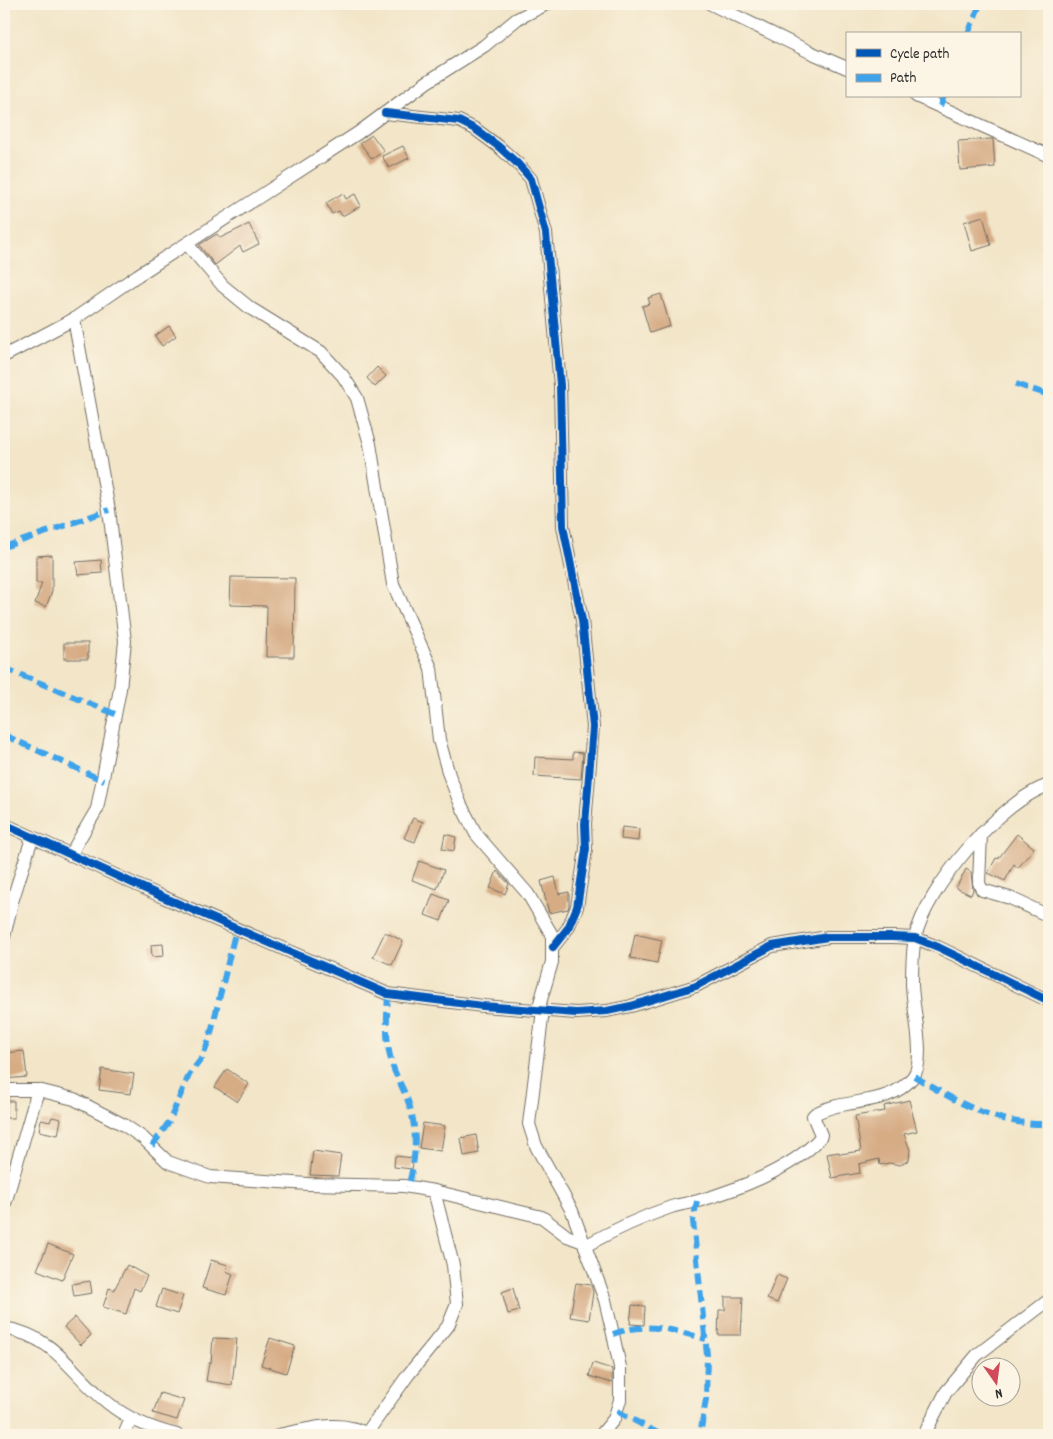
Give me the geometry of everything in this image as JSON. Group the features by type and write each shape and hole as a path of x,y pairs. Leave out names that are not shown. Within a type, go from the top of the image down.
{"street":[{"path":"4,356 74,319 386,112 427,82 484,46 516,19 547,4"},
{"path":"711,4 846,68"},
{"path":"920,98 1049,156"},
{"path":"386,112 459,122 475,129 498,146 531,179 546,233 560,385 563,526 582,620 593,727 584,824 586,849 577,906 568,928 553,947"},
{"path":"187,244 223,286 250,308 321,352 343,376 356,398 370,444 393,584 431,668 439,740 448,775 476,834 510,872 539,911 552,935 553,947 541,1010 529,1124 536,1146 568,1200 605,1300 620,1367 619,1408 601,1435"},
{"path":"70,855 97,808 120,688 125,641 109,510 74,319"},
{"path":"4,1090 55,1092 80,1102 124,1125 143,1138 168,1162 210,1177 308,1184 404,1186 434,1191 542,1217 567,1236 584,1244 672,1206 726,1192 771,1172 807,1151 819,1139 821,1135 813,1116 817,1112 867,1102 890,1094 905,1085 914,1076 918,1057 912,985 915,938 934,894 951,868 981,834 1017,803 1049,786"},
{"path":"4,824 290,954 388,994 483,1006 576,1013 607,1011 631,1006 696,986 772,946 828,937 915,938 1049,1001"},
{"path":"981,834 979,884 982,890 1010,898 1049,916"},
{"path":"4,937 8,900 32,838"},
{"path":"4,1207 38,1090"},
{"path":"279,1435 318,1427 340,1426 352,1432 368,1434 408,1375 448,1326 457,1304 454,1265 434,1191"},
{"path":"924,1435 946,1392 977,1354 1049,1300"},
{"path":"4,1328 26,1333 44,1342 108,1403 131,1419 177,1435"},
{"path":"124,1435 131,1419"}],"building":[{"path":"372,135 384,151 372,159 360,143"},
{"path":"993,139 995,167 960,170 958,141"},
{"path":"403,146 409,158 389,168 382,156"},
{"path":"343,193 346,199 355,194 361,206 342,216 339,211 332,214 326,203"},
{"path":"983,216 991,245 972,251 964,222"},
{"path":"249,224 259,244 243,252 240,246 215,265 199,245 217,234 220,238"},
{"path":"661,294 670,326 650,333 642,306 650,304 648,298"},
{"path":"169,326 176,336 162,346 155,336"},
{"path":"377,367 386,376 375,387 367,378"},
{"path":"52,555 52,591 46,607 35,603 42,583 36,583 36,556"},
{"path":"101,560 102,573 78,575 76,562"},
{"path":"231,577 295,578 294,657 266,657 267,606 230,605"},
{"path":"64,643 88,643 88,659 64,659"},
{"path":"573,752 583,753 581,779 534,776 535,757 573,759"},
{"path":"413,818 423,822 415,842 404,838"},
{"path":"622,827 639,829 638,841 621,839"},
{"path":"445,834 456,837 454,851 442,849"},
{"path":"1017,834 1034,848 1018,868 1014,864 1005,881 988,873 996,858 998,859"},
{"path":"419,861 444,870 437,889 412,880"},
{"path":"966,869 971,872 973,890 971,895 956,888"},
{"path":"497,871 509,884 505,894 490,888"},
{"path":"555,877 559,894 569,892 569,905 568,909 549,913 541,881"},
{"path":"433,894 449,900 441,921 425,915"},
{"path":"385,932 403,941 392,965 373,957"},
{"path":"635,934 662,940 657,963 630,958"},
{"path":"163,944 164,956 152,957 151,945"},
{"path":"24,1051 27,1077 4,1079 4,1053"},
{"path":"102,1069 134,1074 131,1094 99,1090"},
{"path":"227,1069 249,1084 237,1102 215,1087"},
{"path":"909,1100 917,1131 904,1134 910,1150 909,1160 900,1165 889,1163 880,1165 879,1159 859,1164 860,1173 832,1178 827,1154 861,1151 855,1116 885,1111 884,1106"},
{"path":"4,1101 14,1101 14,1118 4,1118"},
{"path":"52,1117 61,1119 58,1135 39,1131 41,1120 50,1122"},
{"path":"423,1123 445,1126 441,1151 419,1148"},
{"path":"476,1135 479,1153 464,1156 461,1138"},
{"path":"313,1151 341,1155 338,1176 310,1175"},
{"path":"395,1156 414,1158 412,1169 394,1167"},
{"path":"48,1244 73,1254 62,1280 37,1270"},
{"path":"211,1260 228,1265 226,1271 233,1274 226,1295 202,1288"},
{"path":"127,1265 147,1276 140,1291 134,1288 126,1314 103,1307 109,1288 114,1290"},
{"path":"777,1275 787,1279 777,1303 767,1299"},
{"path":"90,1281 92,1293 74,1296 72,1284"},
{"path":"576,1283 591,1285 593,1292 589,1320 570,1317"},
{"path":"513,1288 519,1311 508,1314 502,1292"},
{"path":"162,1289 183,1296 177,1314 156,1307"},
{"path":"725,1297 743,1297 741,1335 718,1335 719,1310 725,1310"},
{"path":"632,1305 645,1306 644,1325 630,1324"},
{"path":"75,1317 91,1335 81,1345 64,1327"},
{"path":"213,1338 237,1339 232,1385 206,1381 209,1363 211,1363"},
{"path":"270,1338 295,1346 286,1373 261,1365"},
{"path":"593,1363 612,1369 612,1383 589,1376"},
{"path":"160,1393 184,1400 177,1420 153,1413"}],"marked path":[{"path":"969,32 980,4"},
{"path":"940,106 943,98"},
{"path":"1016,384 1049,395"},
{"path":"4,547 109,510"},
{"path":"4,668 115,714"},
{"path":"4,735 104,781"},
{"path":"152,1146 169,1122 189,1075 202,1058 210,1037 236,929"},
{"path":"388,994 387,1027 389,1052 413,1118 415,1141 408,1187"},
{"path":"914,1076 946,1095 995,1117 1030,1124 1049,1124"},
{"path":"697,1201 693,1221 707,1355 706,1399 700,1435"},
{"path":"613,1334 649,1327 671,1330 706,1339"},
{"path":"617,1411 661,1435"}],"cycle path":[{"path":"385,113 459,121 475,129 498,146 531,179 546,233 560,385 563,526 582,620 593,727 585,824 586,849 577,907 568,928 553,947"},
{"path":"4,824 163,897 388,994 483,1006 576,1013 607,1011 631,1006 696,986 772,946 828,937 893,937 915,938 938,947 1049,1001"}]}
